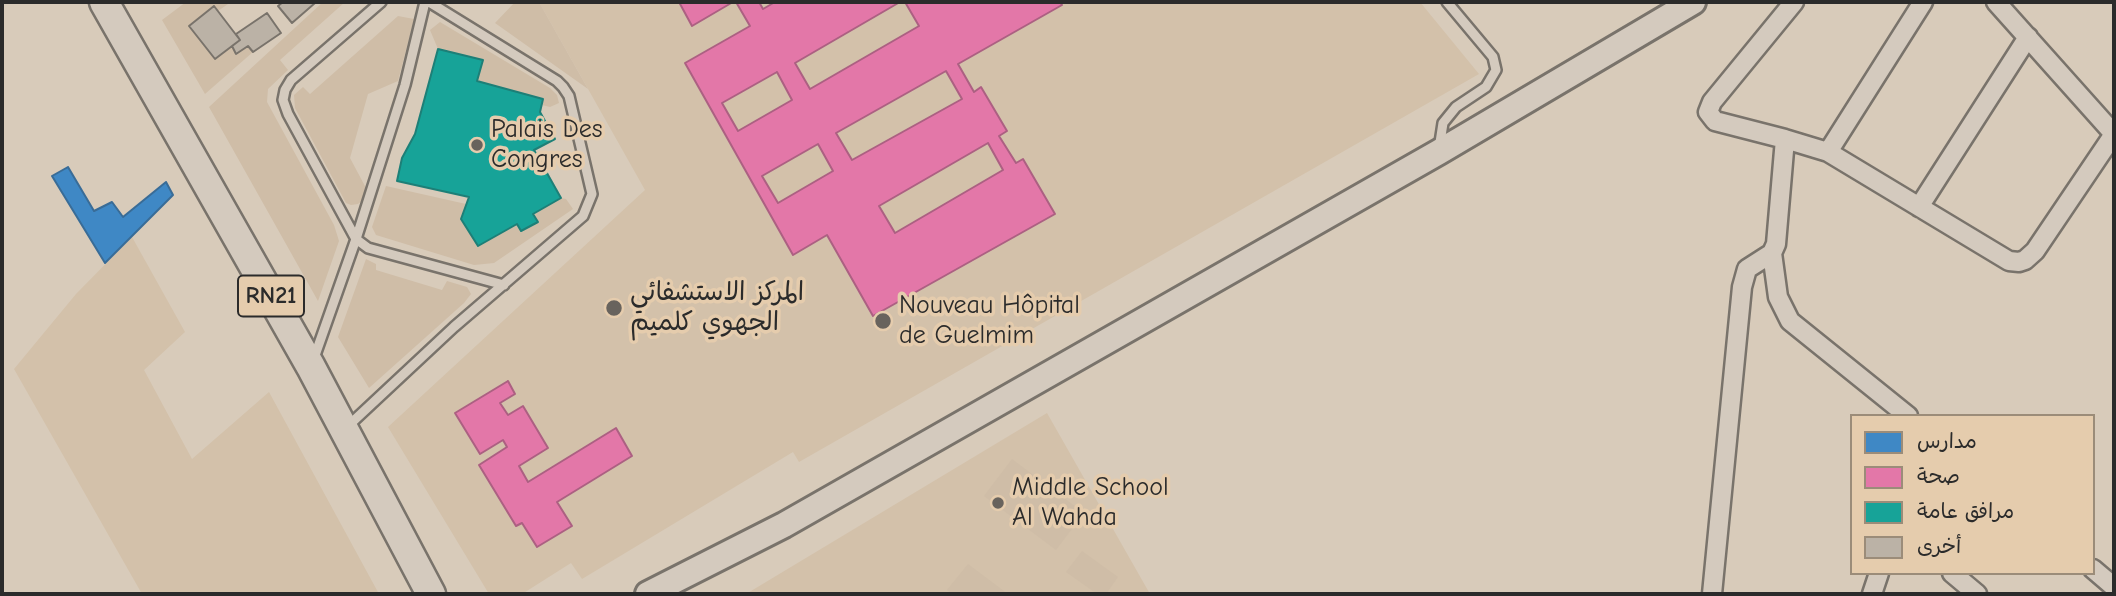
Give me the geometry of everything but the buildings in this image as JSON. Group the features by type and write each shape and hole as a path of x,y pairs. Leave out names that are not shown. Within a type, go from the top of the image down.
{"main road":[{"name":"RN21","path":"104,2 311,366 431,594"}],"street":[{"path":"648,594 785,526 1439,152 1693,2"},
{"path":"1794,2 1712,102 1708,112 1715,121 1828,152 2009,261 2019,262 2035,251 2114,134 1997,2"},
{"path":"1828,152 1923,2"},
{"path":"1919,207 2028,37"},
{"path":"1785,139 1780,218 1772,253 1778,297 1790,321 1906,414"},
{"path":"1712,594 1742,287 1747,269 1772,253"},
{"path":"2095,571 2114,587"},
{"path":"1872,594 1878,575"},
{"path":"1954,575 1977,594"}],"lane":[{"path":"381,2 291,80 282,100 288,114 356,239 368,247 504,285"},
{"path":"311,366 356,239 405,85 427,2 556,81 569,96 592,194 583,216 344,429"},
{"path":"1439,152 1443,123 1455,107 1486,87 1496,70 1493,57 1447,2"}],"shaded area":[{"path":"186,2 228,4 218,11 215,7 215,59 232,46 236,54 248,46 253,52 205,94 162,20"},
{"path":"323,2 345,2 280,60 288,70 268,89 267,102 334,225 339,241 318,301 209,107"},
{"path":"515,2 539,2 588,89 495,23"},
{"name":"Nouveau Hôpital de Guelmim","path":"539,2 1420,2 1479,74 799,462 793,452 582,579 571,563 522,594 489,594 388,427 645,190"},
{"path":"398,16 414,19 398,81 368,94 350,158 366,188 363,200 351,205 346,203 295,108 294,95 303,87 310,94"},
{"path":"440,22 550,88 557,95 559,103 550,107 542,105 543,99 477,81 482,60 438,49 430,30"},
{"path":"386,186 466,204 461,219 478,246 517,224 522,231 537,222 533,214 561,198 566,199 573,209 494,263 474,265 376,235 372,227"},
{"path":"132,237 185,332 144,370 192,459 269,392 379,594 142,594 14,369 76,294"},
{"path":"366,259 376,264 376,270 442,290 447,281 467,287 471,294 369,388 338,337"},
{"name":"Middle School Al Wahda","path":"1047,413 1150,594 746,594"},
{"path":"1012,459 1084,513 1056,550 984,496"},
{"path":"1082,551 1118,577 1106,594 1097,594 1066,572"},
{"path":"968,564 1008,594 952,594 947,590"}],"place":[{"name":"Palais Des Congres","path":"477,145"},
{"name":"المركز الاستشفائي الجهوي كلميم","path":"614,308"},
{"name":"Nouveau Hôpital de Guelmim","path":"883,321"},
{"name":"Middle School Al Wahda","path":"998,503"}]}
